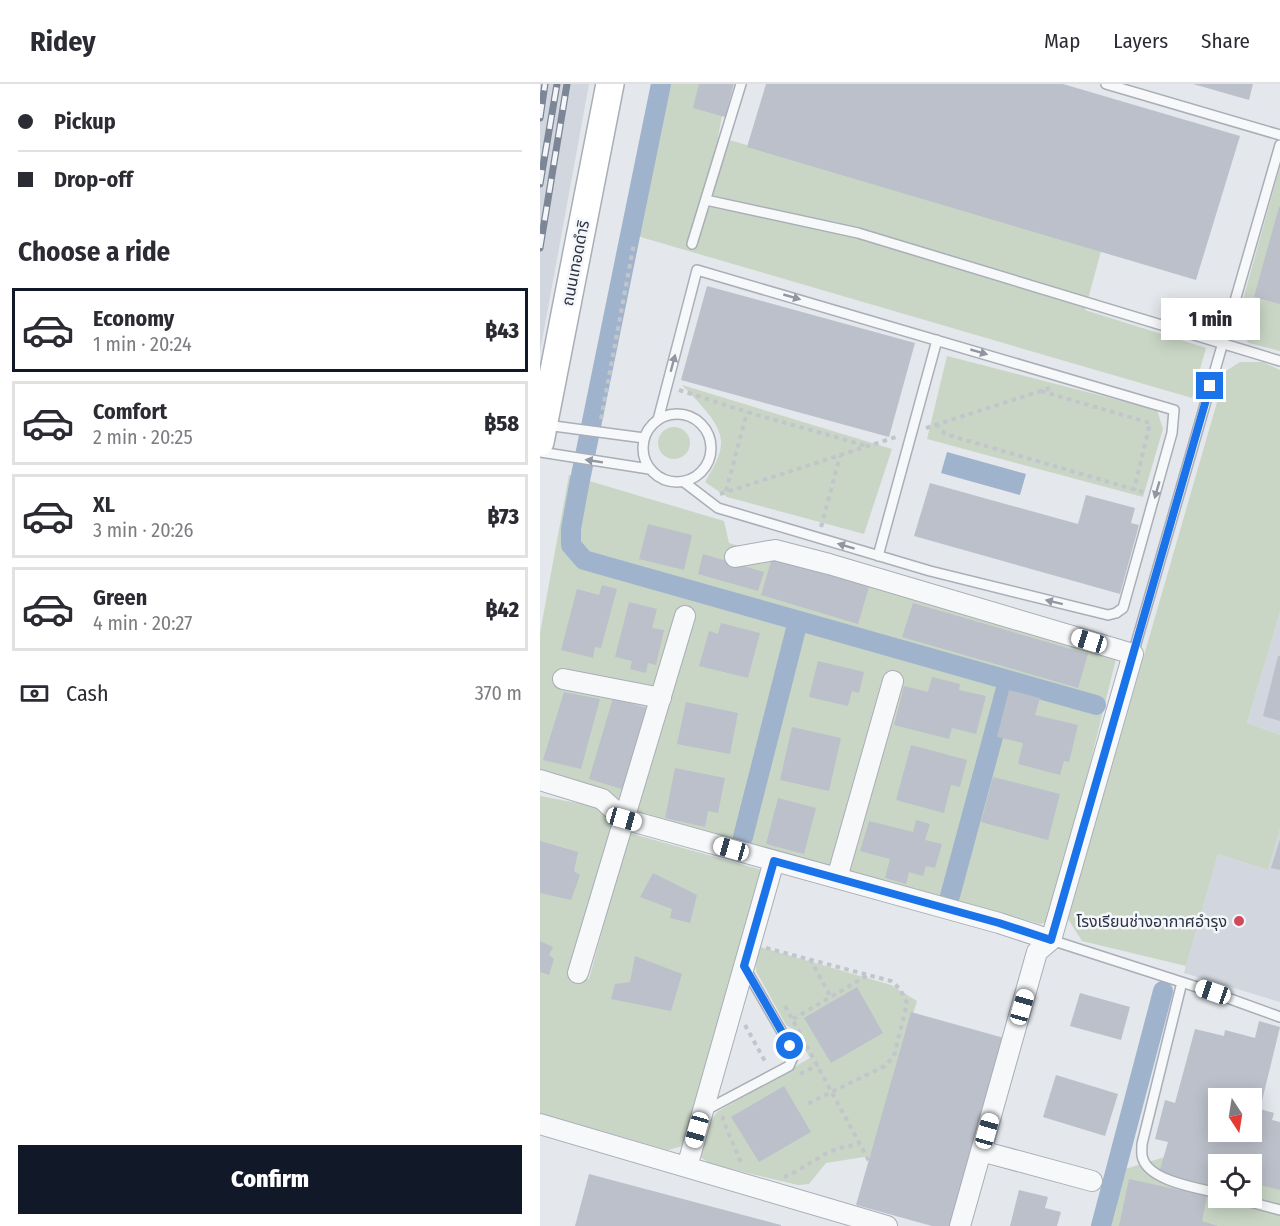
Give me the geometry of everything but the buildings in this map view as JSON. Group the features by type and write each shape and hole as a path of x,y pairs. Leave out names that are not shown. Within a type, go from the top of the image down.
{"street":[{"name":"ถนนเทอดดำริ","path":"542,433 610,84"},
{"path":"735,557 775,550 1133,654 1051,940 1037,952 960,1226"},
{"path":"578,973 685,616"},
{"path":"563,680 661,698"},
{"path":"837,878 892,681"},
{"path":"540,780 602,799 624,819 999,923 1051,940"},
{"path":"687,1167 774,861"},
{"path":"540,1124 887,1226"},
{"path":"981,1151 1092,1181"}],"lane":[{"path":"692,244 741,84"},
{"path":"1106,84 1280,135"},
{"path":"1133,654 1280,144"},
{"path":"706,200 858,233 1280,361"},
{"path":"658,420 697,270 1174,410 1172,433 1123,608 1108,615 930,571 718,508 684,482"},
{"path":"878,556 937,340"},
{"path":"668,415 690,416 707,430 712,452 703,471 694,478 684,482 664,481 649,469 644,459 644,438 658,420 668,415"},
{"path":"542,433 599,433 644,438"},
{"path":"540,452 649,469"},
{"path":"1051,940 1182,982 1280,1017"},
{"path":"702,1112 789,1066 793,1057 790,1046 744,966"},
{"path":"1182,982 1142,1144 1143,1159 1161,1178 1208,1190"},
{"path":"1262,1205 1280,1210"}],"path":[{"path":"599,433 634,243"},
{"path":"705,499 1074,380"},
{"path":"667,387 868,446"},
{"path":"1041,391 1150,423 1134,489"},
{"path":"726,492 747,412"},
{"path":"936,424 945,434 1156,495"},
{"path":"819,538 840,455"},
{"path":"756,923 766,938 765,956"},
{"path":"765,947 891,981 900,989 907,1004 894,1056 885,1066 805,1105"},
{"path":"810,959 831,997"},
{"path":"793,1019 868,975"},
{"path":"779,998 793,1019 869,1161"},
{"path":"734,1003 773,1074"},
{"path":"797,1076 818,1065"},
{"path":"723,1115 723,1120 744,1169"},
{"path":"776,1179 806,1166 827,1153 860,1144"}],"shaded area":[{"path":"540,84 589,84 540,352"},
{"path":"1280,612 1280,735 1247,723"},
{"name":"โรงเรียนช่างอากาศอำรุง","path":"1280,829 1280,1002 1184,973 1218,854 1268,870"}],"green space":[{"path":"667,84 728,84 718,137 1103,244 1085,310 1206,348 1192,398 637,236"},
{"path":"1280,167 1280,351 1249,343 1235,328"},
{"path":"947,356 1157,410 1163,429 1143,497 927,439"},
{"path":"1240,362 1263,362 1280,370 1280,612 1247,723 1280,735 1280,829 1268,870 1218,854 1186,966 1082,941 1068,919 1226,371"},
{"path":"682,385 892,449 864,534 727,497 705,482 719,453 720,435 707,412"},
{"path":"674,427 685,432 690,443 685,454 674,459 663,454 658,443 663,432"},
{"path":"569,475 724,521 729,543 1116,659 1051,921 1040,924 642,817 613,795 540,775 540,633"},
{"path":"540,796 598,807 614,824 572,977 589,979 629,833 762,870 683,1146 668,1150 540,1113"},
{"path":"757,946 891,985 917,1001 870,1156 826,1163 809,1184 798,1185 710,1164 701,1157 708,1125 717,1112 810,1058 793,1029 786,1025 756,971"},
{"path":"1178,1153 1208,1164 1208,1208 1262,1208 1262,1181 1280,1187 1280,1226 1109,1226 1125,1169"}],"water":[{"path":"947,452 1026,474 1020,495 941,473"}],"waterway":[{"path":"661,84 579,485 571,529 571,545 584,560 1096,705"},
{"path":"743,837 798,621"},
{"path":"950,896 1008,681"},
{"path":"1101,1226 1163,991"}],"railway":[{"path":"540,118 545,84"},
{"path":"540,184 557,84"},
{"path":"540,248 567,84"}],"place":[{"name":"โรงเรียนช่างอากาศอำรุง","path":"1239,921"}],"route":[{"path":"790,1046 744,966 774,861 999,923 1051,940 1210,386"}]}
